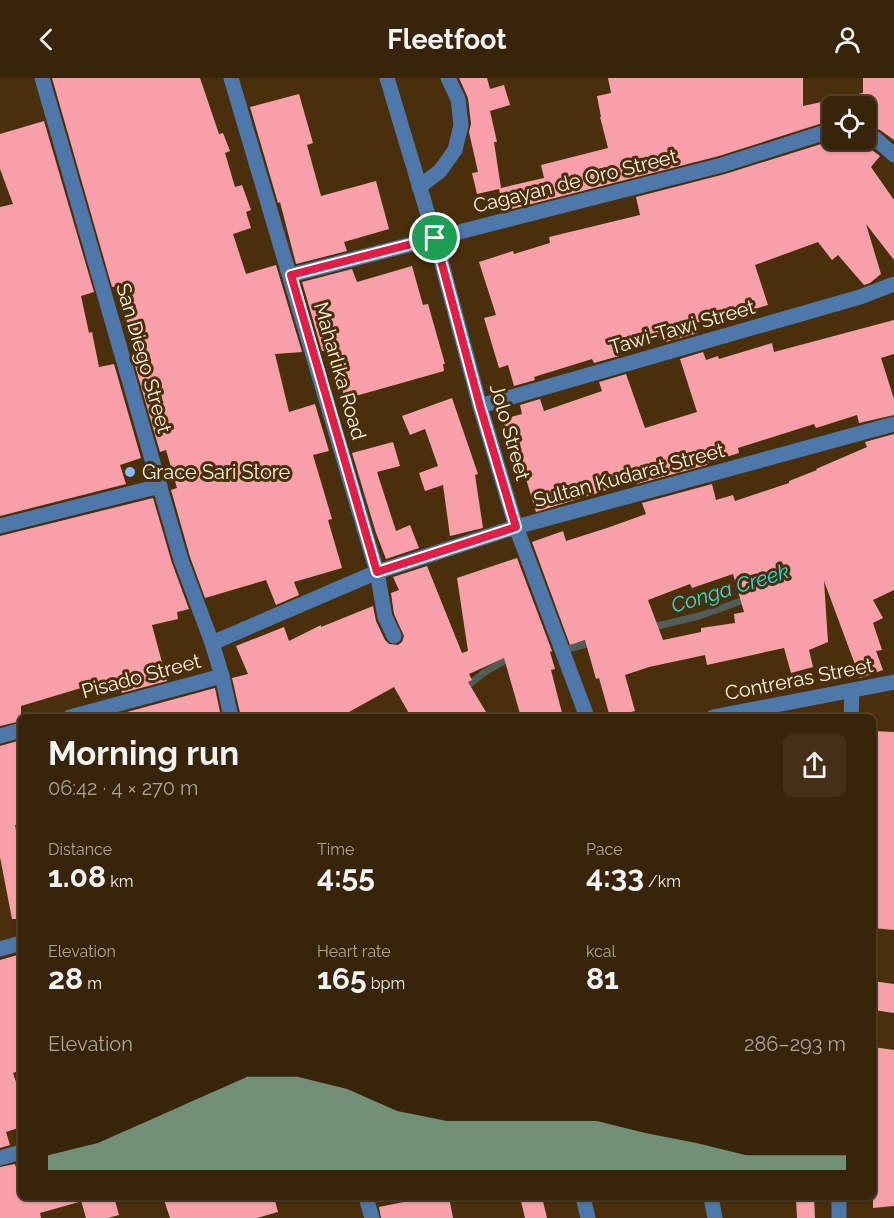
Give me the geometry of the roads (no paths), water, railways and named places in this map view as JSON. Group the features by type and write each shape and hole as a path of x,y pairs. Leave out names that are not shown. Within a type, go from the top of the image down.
{"street":[{"name":"San Diego Street","path":"42,78 181,560 212,643 230,714"},
{"name":"Maharlika Road","path":"231,78 377,572 385,617 394,636"},
{"name":"Jolo Street","path":"387,78 435,238 480,406 516,527 586,714"},
{"path":"419,187 440,171 455,150 461,125 458,99 448,78"},
{"name":"Cagayan de Oro Street","path":"291,275 722,165 822,133"},
{"path":"876,139 894,155"},
{"name":"Tawi-Tawi Street","path":"480,406 860,297 894,284"},
{"name":"Sultan Kudarat Street","path":"212,643 377,572 516,527 894,424"},
{"path":"0,526 160,486"},
{"name":"Pisado Street","path":"81,714 222,676"},
{"name":"Contreras Street","path":"728,714 894,682"},
{"path":"851,714 852,690"},
{"path":"0,736 18,731"},
{"path":"0,949 18,945"},
{"path":"0,1158 18,1153"},
{"path":"367,1200 372,1218"},
{"path":"584,1200 588,1218"},
{"path":"712,1200 715,1218"},
{"path":"838,1200 839,1218"}],"waterway":[{"name":"Conga Creek","path":"649,628 699,616 747,599"},
{"name":"Conga Creek","path":"568,649 594,642"},
{"name":"Conga Creek","path":"463,689 485,672 511,657"}],"place":[{"name":"Grace Sari Store","path":"130,472"}]}
